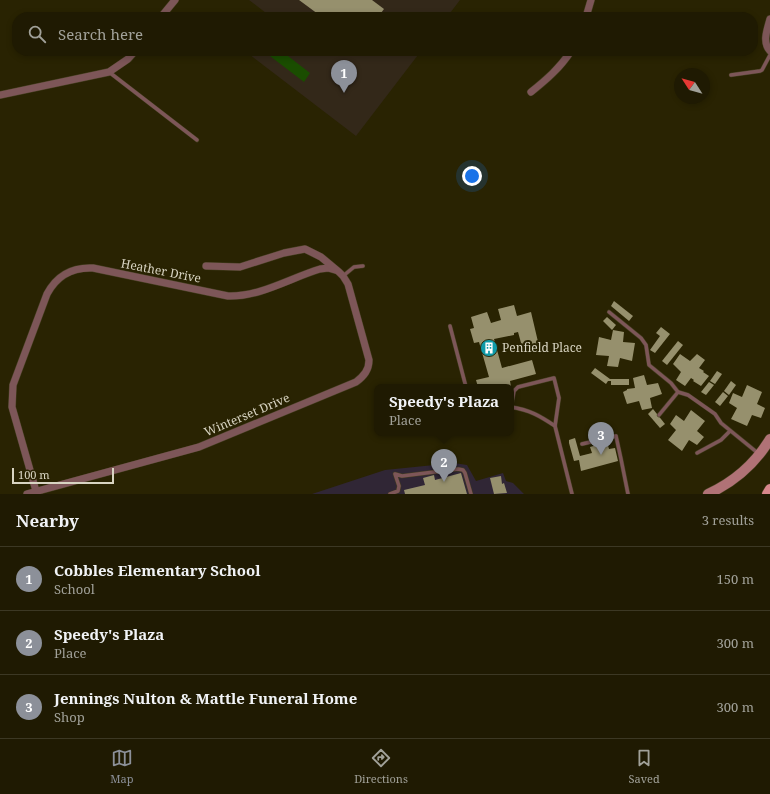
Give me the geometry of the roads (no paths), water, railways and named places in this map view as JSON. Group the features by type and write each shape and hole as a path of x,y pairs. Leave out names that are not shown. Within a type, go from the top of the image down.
{"main road":[{"path":"767,494 770,488"}],"street":[{"path":"165,12 175,0"},
{"path":"587,12 591,0"},
{"path":"770,19 766,37 767,46 770,51"},
{"path":"0,95 109,72 131,56"},
{"path":"531,92 549,78 568,56"},
{"name":"Heather Drive","path":"206,266 240,267 284,253 305,249 321,257 341,274"},
{"name":"Heather Drive","path":"36,491 12,407 13,385 47,294 54,283 62,276 73,270 93,268 228,296 241,296 273,287 320,269 328,268 341,274"},
{"name":"Winterset Drive","path":"27,494 199,447 356,382 366,372 369,366 369,360 348,284 341,274"},
{"path":"708,494 724,487 738,476 760,455 770,439"}],"lane":[{"path":"731,74 760,71 770,55"},
{"path":"109,72 197,140"},
{"path":"341,274 354,267 363,266"},
{"path":"609,312 641,338 646,345 649,365 671,383 678,392 697,400 715,414 721,423 760,455"},
{"path":"450,326 465,384"},
{"path":"514,391 518,387 554,378 559,398 555,426 572,494"},
{"path":"659,415 678,392"},
{"path":"514,408 540,415 555,426"},
{"path":"697,453 721,440 730,431"},
{"path":"582,444 616,436 628,494"},
{"path":"390,494 398,491 399,486 395,474 402,476 458,469 463,470 465,473 471,494"}],"place":[{"name":"Cobbles Elementary School","path":"344,93"},
{"name":"Penfield Place","path":"489,348"},
{"name":"Jennings Nulton & Mattle Funeral Home","path":"601,455"},
{"name":"Speedy's Plaza","path":"444,482"}]}
